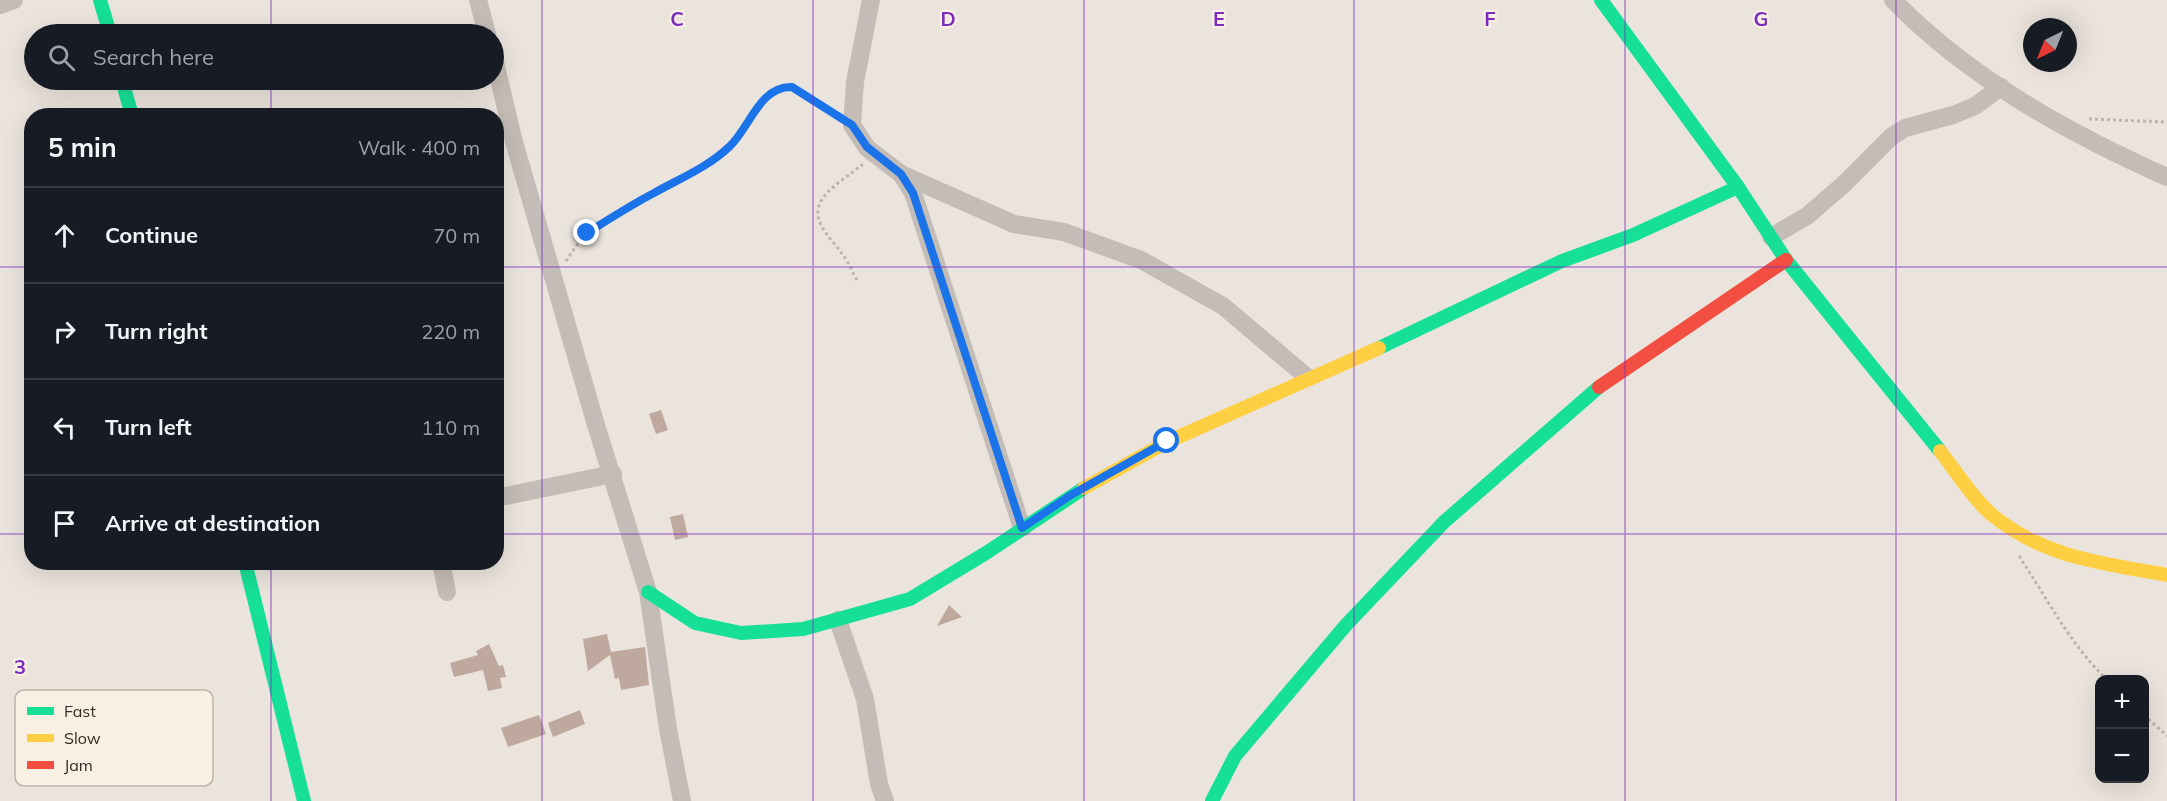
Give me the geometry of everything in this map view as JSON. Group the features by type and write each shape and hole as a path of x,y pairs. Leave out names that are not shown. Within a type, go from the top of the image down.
{"street":[{"path":"0,5 14,0"},
{"path":"100,0 107,24"},
{"path":"478,0 484,24"},
{"path":"871,0 855,82 852,125 859,138 874,154 901,174 1014,224 1064,232 1141,260 1223,306 1307,377"},
{"path":"1601,0 1738,187 1786,260 1991,514 2037,543 2072,558 2167,575"},
{"path":"1893,0 1921,28 2040,113 2167,177"},
{"path":"1771,237 1807,216 1898,133 1975,106 2001,87"},
{"path":"125,90 130,108"},
{"path":"502,90 514,142 648,591 668,729 682,801"},
{"path":"901,174 913,193 1022,528"},
{"path":"648,591 695,623 741,633 802,629 910,599 986,553 1071,495 1167,441 1307,377 1399,339 1562,261 1633,235 1738,187"},
{"path":"1212,801 1219,783 1235,756 1346,626 1444,522 1611,377 1786,260"},
{"path":"504,496 613,474"},
{"path":"247,570 304,801"},
{"path":"443,570 447,592"},
{"path":"838,620 866,699 879,784 885,801"}],"path":[{"path":"555,277 587,233 617,213 716,158 743,132 767,95 782,86 792,87 852,125"},
{"path":"2081,119 2167,122"},
{"path":"857,280 844,256 818,220 818,207 828,192 874,154"},
{"path":"2017,554 2062,625 2103,675"},
{"path":"2149,719 2167,736"}],"building":[{"path":"661,410 668,430 656,434 649,414"},
{"path":"683,514 688,537 675,540 670,517"},
{"path":"949,605 962,617 937,626"},
{"path":"607,634 611,652 645,647 649,685 621,690 619,678 615,679 610,655 588,671 583,639"},
{"path":"489,644 499,666 503,665 506,677 500,678 502,688 488,691 483,670 454,677 450,663 478,655 476,651"},
{"path":"580,710 585,724 553,737 548,723"},
{"path":"539,715 546,734 508,747 501,728"}],"traffic: fast":[{"path":"100,0 107,24"},
{"path":"1601,0 1738,187 1786,260 1940,451"},
{"path":"125,90 130,108"},
{"path":"1379,348 1562,261 1633,235 1738,187"},
{"path":"1212,801 1235,756 1346,625 1444,522 1599,387"},
{"path":"648,592 695,623 741,633 803,629 910,599 986,553 1084,488"},
{"path":"247,570 304,801"}],"traffic: slow":[{"path":"1084,488 1167,442 1379,348"},
{"path":"1940,451 1971,493 1992,515 2033,541 2075,557 2167,575"}],"traffic: jam":[{"path":"1599,387 1786,260"}],"route":[{"path":"587,233 617,213 716,158 743,132 767,95 782,86 792,87 852,125 859,138 874,154 901,174 913,193 1022,528 1071,495 1167,441"}]}
